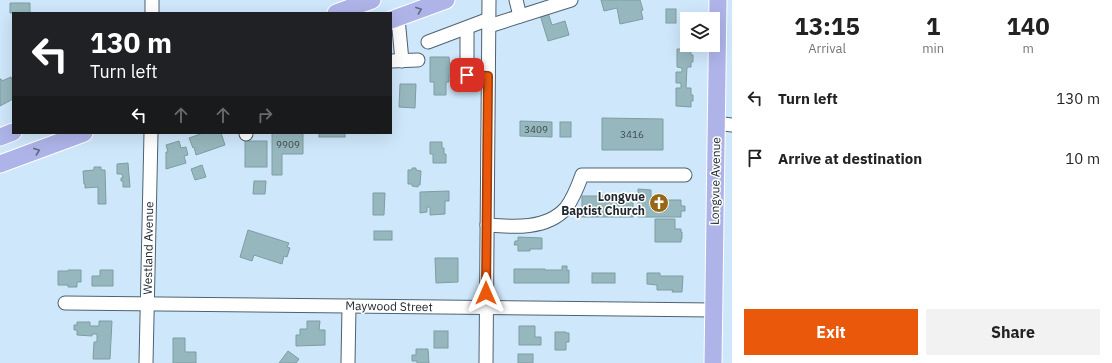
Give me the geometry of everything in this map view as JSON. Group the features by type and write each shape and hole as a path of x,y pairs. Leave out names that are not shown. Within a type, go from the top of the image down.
{"main road":[{"path":"339,12 372,0"},
{"path":"395,19 446,0"},
{"name":"Longvue Avenue","path":"713,363 713,310 724,124 718,0"},
{"path":"0,137 12,132"},
{"path":"0,164 81,134"}],"street":[{"path":"152,0 152,12"},
{"path":"486,363 489,0"},
{"path":"516,0 520,16"},
{"path":"428,42 467,28 520,16 571,0"},
{"path":"395,19 397,61 418,60"},
{"path":"467,28 467,75 488,76"},
{"name":"Westland Avenue","path":"146,363 151,134"},
{"path":"487,225 503,226 540,224 555,218 566,208 582,176 686,176"},
{"name":"Maywood Street","path":"65,303 713,310"},
{"path":"348,363 349,306"}],"building":[{"path":"601,0 640,0 643,10 641,11 643,19 620,24 617,8 604,11"},
{"path":"10,3 30,3 30,12 10,13"},
{"path":"666,9 676,9 676,23 666,23"},
{"path":"548,13 552,25 565,21 569,35 548,41 540,15"},
{"path":"677,49 680,49 680,52 691,52 691,55 693,55 693,62 691,62 691,67 687,67 686,88 691,88 691,95 693,95 691,107 676,106 676,88 681,88 681,83 676,83 676,72 682,72 682,68 677,67"},
{"path":"430,57 449,57 450,65 452,65 452,76 449,76 449,82 446,82 446,95 434,95 434,82 430,82"},
{"path":"11,77 12,100 0,106 0,79 2,81"},
{"path":"400,84 416,84 415,108 399,107"},
{"path":"602,118 663,119 663,150 602,150"},
{"path":"520,121 552,122 552,137 520,136"},
{"path":"560,122 571,122 571,137 560,137"},
{"path":"200,134 221,134 225,145 196,155 189,138"},
{"path":"272,134 303,134 303,154 282,154 282,175 272,175"},
{"path":"319,134 345,134 345,137 319,137"},
{"path":"179,141 181,148 186,147 188,155 184,156 186,163 166,169 166,152 168,152 166,145"},
{"path":"245,141 267,141 267,167 245,167"},
{"path":"430,142 442,142 444,154 446,154 446,163 433,163 433,154 430,154"},
{"path":"128,163 130,187 123,187 123,181 121,181 121,178 123,178 122,174 117,174 117,164"},
{"path":"202,165 206,177 195,180 191,169"},
{"path":"94,167 101,167 101,170 105,170 106,204 98,204 98,187 85,188 83,171 94,170"},
{"path":"412,168 416,168 416,170 421,171 420,185 418,185 418,187 408,184 408,170 412,170"},
{"path":"254,181 266,181 265,194 253,194"},
{"name":"Longvue Baptist Church","path":"638,189 651,190 651,200 681,200 681,206 685,206 685,211 681,211 681,217 638,217"},
{"path":"449,191 449,201 445,201 445,214 430,215 430,207 427,207 427,212 420,213 420,192"},
{"path":"373,193 385,193 384,215 373,215"},
{"path":"582,196 633,196 633,217 582,217"},
{"path":"655,219 675,219 675,229 681,229 682,232 681,242 655,242"},
{"path":"248,230 289,243 287,247 290,248 287,257 284,256 282,264 254,255 252,261 240,257"},
{"path":"374,231 392,231 392,240 374,240"},
{"path":"518,237 542,238 542,249 518,251 518,245 514,245 515,241 518,241"},
{"path":"435,258 458,258 458,282 436,283"},
{"path":"562,266 567,266 567,271 569,270 569,283 514,283 514,269 562,270"},
{"path":"81,270 81,282 77,282 77,287 58,285 58,271"},
{"path":"100,270 113,270 113,286 92,286 92,276 100,276"},
{"path":"592,273 615,273 615,283 592,283"},
{"path":"647,273 660,273 660,276 683,276 682,292 672,292 673,290 657,290 657,285 647,284"},
{"path":"99,321 112,321 110,359 93,359 94,342 97,342 97,334 92,334 92,336 77,335 77,330 74,330 74,325 77,325 77,322 90,322 90,326 99,326"},
{"path":"307,321 320,321 319,330 325,330 325,345 296,346 296,335 300,335 300,329 307,329"},
{"path":"519,326 535,326 535,337 541,337 541,345 519,345"},
{"path":"434,331 448,331 448,348 434,348"},
{"path":"555,332 569,333 569,342 566,342 566,350 555,350"},
{"path":"173,338 185,338 185,352 196,352 196,363 173,363"},
{"path":"416,349 428,349 429,363 417,363 417,361 412,361 412,355 416,355"},
{"path":"288,351 299,359 296,363 279,363"},
{"path":"518,354 533,354 533,363 518,363"}],"place":[{"name":"Longvue Baptist Church","path":"659,203"}],"route":[{"path":"467,75 488,76 486,293"}]}
